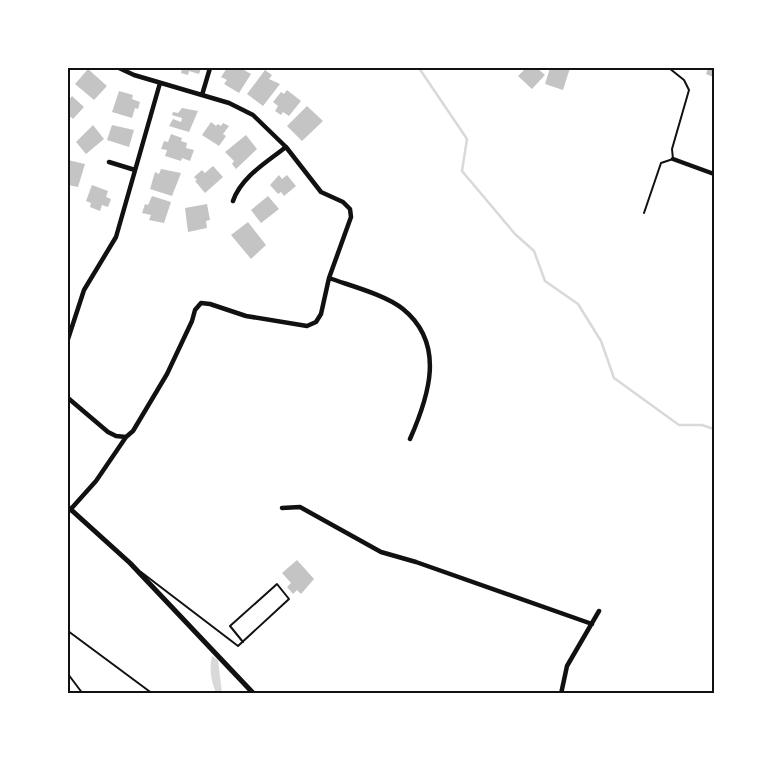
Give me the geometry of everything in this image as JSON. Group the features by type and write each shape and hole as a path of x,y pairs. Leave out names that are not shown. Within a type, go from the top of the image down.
{"street":[{"path":"119,68 160,83 229,103 253,115 286,147 321,192 343,202 350,209 351,217 329,278 321,314 316,322 307,326 246,316 210,304 200,304 195,310 192,321 167,374 133,431 126,437 96,481 69,508 130,563 254,694"},
{"path":"202,95 210,68"},
{"path":"68,339 84,290 116,237 160,83"},
{"path":"233,200 239,187 246,180 286,147"},
{"path":"673,159 714,174"},
{"path":"109,162 134,170"},
{"path":"329,278 402,308 422,331 429,345 431,374 421,414 410,439"},
{"path":"68,398 108,432 116,436 126,437"},
{"path":"282,508 300,507 381,552 416,562 592,624"},
{"path":"561,694 567,666 599,612"}],"lane":[{"path":"644,212 661,163 673,159 672,149 690,90 684,80 670,68"},
{"path":"130,563 238,646 243,642 289,599 277,584 230,626 243,642"},
{"path":"68,631 153,694"},
{"path":"68,674 84,694"}],"shaded area":[{"path":"212,656 218,660 222,693 216,693 213,684"}],"building":[{"path":"182,68 201,68 199,74 189,71 188,75 181,73"},
{"path":"227,68 246,68 244,70 251,74 239,93 224,84 227,80 221,77"},
{"path":"526,68 537,68 545,75 532,89 518,76"},
{"path":"550,68 570,68 563,90 545,84"},
{"path":"708,68 714,68 714,81 712,80 713,77 706,74"},
{"path":"88,69 107,86 94,100 75,84"},
{"path":"265,70 272,75 269,79 280,84 263,106 247,94"},
{"path":"287,90 301,101 289,116 283,112 281,115 275,111 278,106 273,102 281,92 284,94"},
{"path":"119,91 133,95 132,99 140,102 138,109 135,108 132,118 112,112"},
{"path":"72,96 84,107 73,119 71,117 68,120 68,101"},
{"path":"307,106 323,121 302,141 287,126"},
{"path":"182,108 198,111 189,132 169,126 173,119 181,122 182,118 172,115 173,112 178,113"},
{"path":"211,122 216,126 218,124 221,126 223,123 229,126 223,134 226,136 219,146 202,135"},
{"path":"93,125 104,139 86,154 76,142"},
{"path":"112,125 134,130 129,147 107,140"},
{"path":"171,134 182,138 181,141 187,143 186,148 194,150 190,161 182,158 181,161 165,156 167,150 161,149 164,141 168,142"},
{"path":"246,135 257,149 236,169 232,164 234,161 225,152"},
{"path":"68,160 85,164 78,187 68,185"},
{"path":"213,166 223,177 205,193 194,177 202,170 205,173"},
{"path":"161,169 181,173 172,196 150,189 155,172 159,174"},
{"path":"279,175 282,179 287,175 296,186 284,196 281,192 278,194 270,185"},
{"path":"92,185 108,191 106,197 111,199 108,207 102,205 100,211 90,207 91,203 86,201"},
{"path":"152,196 171,202 164,223 149,220 151,215 142,213 145,204 148,205"},
{"path":"268,196 279,209 261,223 251,210"},
{"path":"207,204 210,220 206,221 207,228 188,232 185,208"},
{"path":"248,222 266,245 251,259 231,235"},
{"path":"297,560 314,579 301,594 297,590 293,594 287,587 291,583 282,573"}],"waterway":[{"path":"419,68 467,139 462,171 515,234 534,251 545,281 578,304 601,341 614,378 679,425 702,425 714,429"}]}
